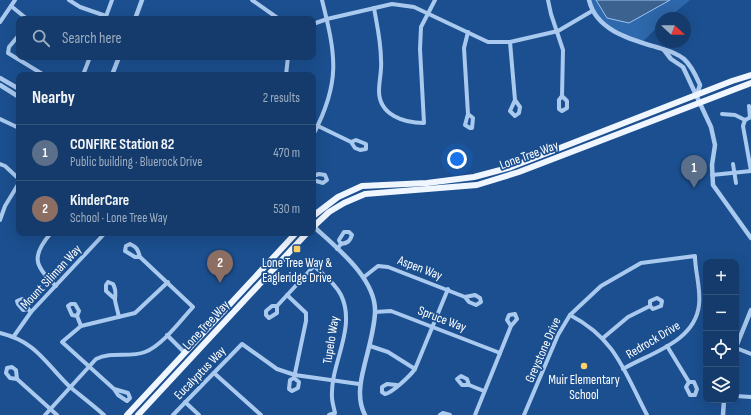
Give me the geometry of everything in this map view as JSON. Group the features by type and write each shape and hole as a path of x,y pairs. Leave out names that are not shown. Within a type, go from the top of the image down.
{"main road":[{"name":"Lone Tree Way","path":"316,214 338,197 362,186 427,183 474,177 511,167 697,94 751,75"},
{"name":"Lone Tree Way","path":"316,223 329,212 344,203 365,194 477,185 519,172 751,83"},
{"name":"Lone Tree Way","path":"127,415 293,236"},
{"name":"Lone Tree Way","path":"138,415 304,236"},
{"path":"230,316 232,311 247,294 248,290 246,287"}],"street":[{"path":"0,22 16,0"},
{"path":"69,0 80,7 100,16"},
{"path":"106,16 112,0"},
{"path":"136,16 142,0"},
{"path":"252,0 275,16"},
{"path":"316,130 330,96 334,63 333,45 322,0"},
{"path":"374,8 382,62 379,93 382,102 389,114 402,120 424,123 420,49 421,27 435,0"},
{"path":"548,0 550,14 558,31 563,50 562,96"},
{"path":"589,0 592,11 615,33 679,56 691,67 700,85 697,94"},
{"path":"316,23 392,4 414,7 428,12 488,42 510,42 558,31 592,11"},
{"path":"11,6 23,16"},
{"path":"468,32 464,48 468,114"},
{"path":"16,39 10,47 8,53 16,58"},
{"path":"510,42 515,100"},
{"path":"664,50 671,59 683,67 701,102 711,127 715,145 712,175 713,185 751,238"},
{"path":"19,60 39,72"},
{"path":"84,72 89,60"},
{"path":"113,72 119,60"},
{"path":"286,72 288,60"},
{"path":"0,78 16,88"},
{"path":"0,85 16,95"},
{"path":"712,175 751,171 743,126 745,120 750,117 749,106"},
{"path":"722,114 736,115 745,120"},
{"path":"0,119 16,127"},
{"path":"318,126 350,142"},
{"path":"0,164 5,166 16,176"},
{"path":"732,164 736,183"},
{"path":"316,175 325,175 326,180 323,183 316,181"},
{"path":"0,220 5,206 16,188"},
{"path":"316,229 364,277 372,294 375,312 370,346 359,384 365,415"},
{"path":"48,236 40,246 38,266 43,274 56,286"},
{"name":"Mount Siliman Way","path":"14,336 30,310 56,286 102,236"},
{"path":"337,249 341,244"},
{"name":"Greystone Drive","path":"524,415 558,335 570,315 601,286 641,263 695,256"},
{"name":"Redrock Drive","path":"623,369 667,346 688,331 699,306 700,288 695,256"},
{"path":"45,415 70,387 90,368 96,359 104,355 145,352 154,347 167,335 193,307 140,257"},
{"name":"Tupelo Way","path":"287,295 314,266 329,279 341,294 346,308 346,324 332,397 335,413 330,415"},
{"name":"Aspen Way","path":"364,277 378,266 388,266 465,297"},
{"path":"114,389 62,342 81,326 135,313 168,282"},
{"path":"397,385 407,380 415,369 448,289"},
{"path":"277,306 287,295 306,313 306,321 295,376 359,384"},
{"path":"115,299 119,317"},
{"path":"603,338 628,317 650,306"},
{"path":"739,340 751,310"},
{"name":"Spruce Way","path":"375,312 391,311 500,353"},
{"path":"570,315 586,324 603,338 615,353 647,415"},
{"path":"78,316 81,326"},
{"path":"474,415 511,326"},
{"path":"0,333 14,336 34,348 70,387 104,415"},
{"path":"167,335 185,353"},
{"name":"Eucalyptus Way","path":"173,415 242,344 277,369 295,376"},
{"path":"370,346 388,352 415,369"},
{"path":"667,346 689,382"},
{"path":"739,348 751,354"},
{"path":"214,373 260,415"},
{"path":"17,379 57,415"},
{"path":"469,385 484,391"},
{"path":"739,396 751,397"},
{"path":"185,402 199,415"},
{"path":"723,415 724,403"},
{"path":"440,415 443,413 450,415"}],"shaded area":[{"path":"589,0 690,0 675,12 655,12 655,30 641,43 609,28 592,9"},
{"path":"596,0 670,0 629,23 607,18"}],"place":[{"name":"CONFIRE Station 82","path":"694,188"},
{"name":"Lone Tree Way & Eagleridge Drive","path":"297,249"},
{"name":"KinderCare","path":"220,283"},
{"name":"Muir Elementary School","path":"584,366"}]}
